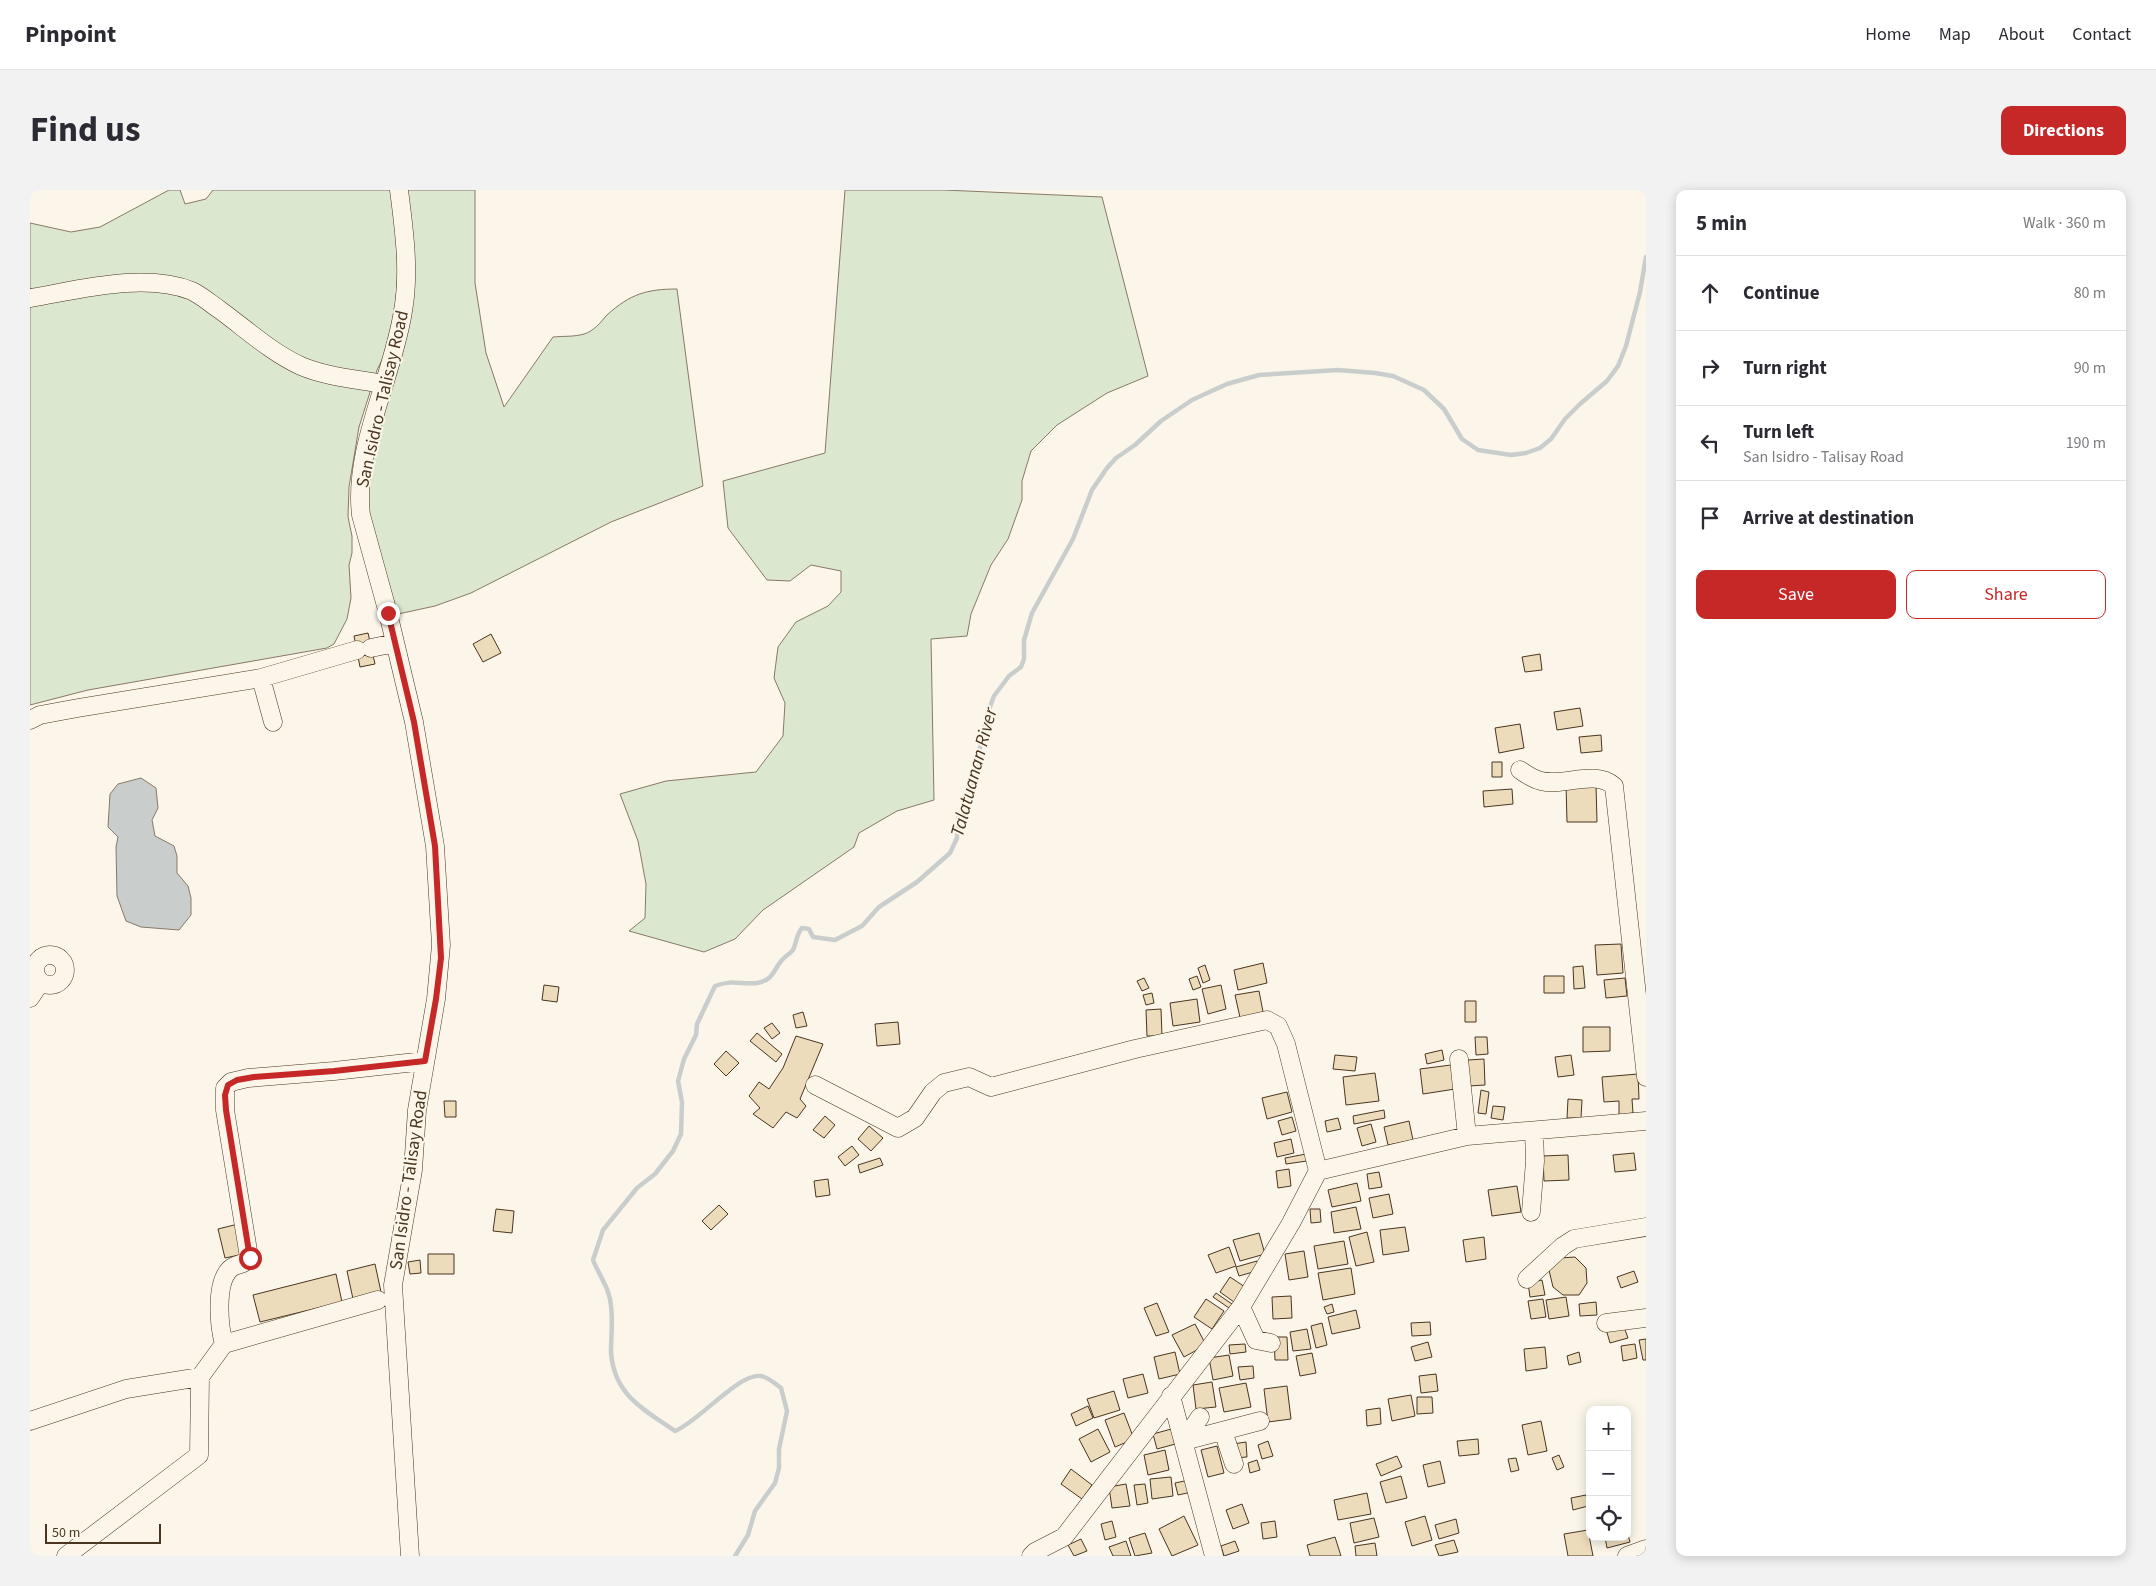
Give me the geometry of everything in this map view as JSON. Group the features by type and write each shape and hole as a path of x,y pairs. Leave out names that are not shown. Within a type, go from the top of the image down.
{"street":[{"name":"San Isidro - Talisay Road","path":"399,190 404,232 405,298 400,330 383,384 367,447 360,483 359,500 361,515 414,722 435,846 441,958 417,1110 413,1170 397,1259 393,1300 410,1556"},
{"path":"30,298 123,283 179,287 204,298 268,345 301,366 332,375 383,384"},
{"path":"30,720 40,715 78,708 261,678 395,642"},
{"path":"261,678 273,722"},
{"path":"1520,770 1529,776 1543,781 1599,778 1614,786 1646,1077"},
{"path":"30,998 40,982"},
{"path":"815,1085 898,1128 915,1118 933,1092 944,1083 969,1077 991,1087 1135,1049 1267,1020 1278,1026 1286,1044 1318,1171 1291,1223 1241,1307 1064,1537 1031,1556"},
{"path":"1459,1059 1467,1136"},
{"path":"224,1344 220,1293 222,1281 232,1267 245,1263 250,1258 226,1110 225,1095 228,1085 237,1080 254,1077 425,1061"},
{"path":"1318,1171 1467,1136 1646,1121"},
{"path":"1531,1212 1535,1161 1534,1131"},
{"path":"1527,1279 1563,1246 1574,1239 1646,1227"},
{"path":"66,1556 199,1455 200,1377 224,1344 378,1300"},
{"path":"1241,1307 1256,1340 1271,1343"},
{"path":"1606,1322 1646,1318"},
{"path":"30,1421 126,1389 200,1377"},
{"path":"1171,1396 1186,1441 1214,1556"},
{"path":"1186,1441 1200,1417"},
{"path":"1186,1441 1260,1421"},
{"path":"1223,1431 1234,1464"},
{"path":"1627,1556 1646,1549"}],"green space":[{"path":"169,190 180,190 185,204 206,199 213,190 393,190 398,269 395,315 385,354 377,370 359,427 349,487 348,517 352,536 352,553 349,565 351,598 347,619 334,644 327,648 88,690 30,705 30,223 71,232 100,227"},
{"path":"405,190 475,190 475,283 486,353 504,407 553,337 576,336 588,333 615,308 639,294 657,290 677,289 703,486 611,522 471,593 435,606 398,614 364,509 373,448 407,333"},
{"path":"845,190 944,190 1102,197 1148,376 1107,393 1057,425 1031,451 1022,481 1022,500 1008,539 991,565 971,614 967,636 931,639 934,800 897,811 859,833 854,847 763,910 735,939 704,952 629,931 645,918 646,884 638,841 620,794 666,781 756,772 783,736 785,703 774,678 778,647 796,622 828,606 841,592 841,571 811,565 790,581 767,580 728,528 723,481 825,453"}],"shaded area":[{"path":"141,778 156,788 158,808 152,820 155,836 174,846 177,856 177,873 188,886 191,898 191,915 179,930 141,927 126,921 117,896 116,847 118,837 108,827 110,794 118,784"}],"building":[{"path":"368,633 375,664 360,667 354,636"},
{"path":"491,634 501,653 483,662 473,644"},
{"path":"1540,654 1542,670 1525,672 1522,657"},
{"path":"1580,708 1583,726 1557,730 1554,712"},
{"path":"1520,724 1524,748 1499,753 1495,728"},
{"path":"1601,735 1602,751 1581,753 1579,737"},
{"path":"1492,762 1502,762 1502,777 1492,777"},
{"path":"1566,784 1596,784 1597,822 1567,822"},
{"path":"1512,789 1513,804 1484,807 1483,791"},
{"path":"1621,944 1623,973 1597,975 1595,945"},
{"path":"1263,963 1267,983 1238,990 1234,970"},
{"path":"1205,965 1210,980 1203,983 1198,968"},
{"path":"1583,966 1585,988 1574,989 1573,967"},
{"path":"1197,976 1201,987 1193,990 1189,979"},
{"path":"1544,976 1564,976 1564,993 1544,993"},
{"path":"1144,978 1149,988 1142,991 1137,981"},
{"path":"1625,978 1627,996 1606,998 1604,980"},
{"path":"544,985 559,987 557,1002 542,1000"},
{"path":"1221,985 1226,1009 1208,1014 1202,989"},
{"path":"1259,991 1264,1017 1241,1022 1235,995"},
{"path":"1152,993 1154,1003 1146,1005 1143,995"},
{"path":"1197,999 1200,1022 1173,1026 1170,1003"},
{"path":"1465,1001 1476,1001 1476,1022 1465,1022"},
{"path":"1161,1009 1162,1036 1147,1036 1146,1010"},
{"path":"803,1012 807,1026 796,1028 793,1015"},
{"path":"898,1022 900,1044 877,1046 875,1024"},
{"path":"772,1023 780,1033 772,1039 764,1028"},
{"path":"1583,1027 1610,1027 1610,1051 1583,1052"},
{"path":"757,1033 782,1054 776,1062 750,1041"},
{"path":"796,1036 823,1044 800,1099 806,1106 797,1118 786,1112 773,1128 753,1114 760,1108 749,1096 759,1082 769,1089 783,1068"},
{"path":"1475,1037 1487,1037 1488,1054 1476,1055"},
{"path":"1442,1050 1444,1060 1427,1064 1425,1054"},
{"path":"726,1051 739,1063 726,1076 714,1064"},
{"path":"1335,1055 1357,1057 1355,1071 1333,1069"},
{"path":"1571,1055 1574,1075 1558,1077 1555,1057"},
{"path":"1484,1059 1485,1085 1469,1086 1468,1060"},
{"path":"1451,1065 1455,1089 1423,1094 1420,1069"},
{"path":"1375,1073 1379,1101 1346,1105 1343,1077"},
{"path":"1638,1074 1639,1099 1632,1099 1633,1113 1619,1115 1619,1101 1604,1102 1602,1077"},
{"path":"1481,1090 1489,1092 1486,1114 1478,1113"},
{"path":"1287,1092 1292,1112 1267,1119 1262,1098"},
{"path":"1568,1099 1582,1100 1581,1118 1567,1118"},
{"path":"444,1101 456,1101 456,1117 445,1117"},
{"path":"1493,1106 1505,1107 1503,1120 1491,1118"},
{"path":"1384,1110 1385,1118 1354,1124 1353,1116"},
{"path":"825,1116 835,1125 824,1138 813,1130"},
{"path":"1292,1117 1296,1131 1282,1135 1278,1121"},
{"path":"1338,1118 1341,1129 1327,1132 1325,1121"},
{"path":"1409,1121 1413,1140 1388,1145 1384,1127"},
{"path":"1371,1124 1376,1142 1362,1146 1357,1128"},
{"path":"869,1126 883,1138 871,1151 858,1139"},
{"path":"1291,1139 1294,1153 1277,1157 1274,1143"},
{"path":"852,1146 859,1155 845,1166 838,1157"},
{"path":"1634,1153 1636,1170 1615,1172 1613,1155"},
{"path":"1306,1154 1307,1161 1286,1164 1285,1158"},
{"path":"1568,1155 1569,1180 1544,1181 1543,1156"},
{"path":"880,1158 883,1165 860,1173 858,1165"},
{"path":"1289,1169 1291,1186 1278,1188 1276,1171"},
{"path":"1379,1172 1382,1187 1369,1189 1367,1174"},
{"path":"828,1179 830,1195 816,1197 814,1181"},
{"path":"1357,1183 1361,1201 1332,1207 1328,1190"},
{"path":"1517,1186 1521,1212 1492,1216 1488,1190"},
{"path":"1389,1194 1393,1214 1373,1218 1369,1198"},
{"path":"719,1205 728,1214 711,1230 702,1221"},
{"path":"1356,1207 1361,1229 1334,1233 1331,1212"},
{"path":"496,1209 514,1211 512,1233 493,1231"},
{"path":"1310,1209 1320,1209 1321,1222 1311,1223"},
{"path":"238,1224 244,1254 225,1258 218,1229"},
{"path":"1405,1227 1409,1251 1383,1255 1380,1230"},
{"path":"1367,1232 1374,1262 1356,1266 1349,1237"},
{"path":"1259,1233 1265,1254 1240,1261 1233,1240"},
{"path":"1484,1237 1486,1259 1466,1262 1463,1240"},
{"path":"1344,1241 1348,1264 1318,1269 1314,1246"},
{"path":"1229,1247 1236,1266 1216,1273 1208,1255"},
{"path":"1304,1251 1308,1277 1289,1280 1285,1254"},
{"path":"428,1254 454,1254 454,1274 428,1274"},
{"path":"1575,1257 1586,1268 1587,1283 1579,1295 1563,1295 1553,1287 1549,1270 1560,1258"},
{"path":"420,1260 421,1273 410,1274 408,1262"},
{"path":"1257,1261 1260,1270 1239,1276 1236,1267"},
{"path":"375,1264 381,1292 353,1299 347,1271"},
{"path":"1351,1268 1355,1294 1323,1300 1318,1273"},
{"path":"1634,1271 1638,1282 1621,1288 1617,1277"},
{"path":"336,1274 342,1302 260,1322 253,1295"},
{"path":"1230,1277 1245,1287 1234,1302 1220,1292"},
{"path":"1542,1280 1545,1295 1530,1297 1528,1283"},
{"path":"1216,1293 1232,1304 1229,1308 1213,1297"},
{"path":"1291,1296 1292,1318 1273,1319 1272,1297"},
{"path":"1566,1297 1569,1316 1549,1319 1546,1300"},
{"path":"1206,1299 1224,1311 1212,1329 1194,1317"},
{"path":"1543,1299 1546,1317 1531,1319 1528,1301"},
{"path":"1596,1302 1597,1315 1580,1316 1579,1304"},
{"path":"1157,1303 1169,1332 1156,1336 1144,1308"},
{"path":"1332,1304 1334,1312 1327,1314 1324,1307"},
{"path":"1356,1310 1360,1328 1332,1334 1328,1317"},
{"path":"1430,1322 1431,1335 1412,1336 1411,1323"},
{"path":"1322,1323 1327,1345 1316,1348 1311,1326"},
{"path":"1195,1324 1206,1345 1184,1357 1172,1335"},
{"path":"1623,1324 1628,1338 1610,1343 1606,1329"},
{"path":"1307,1329 1311,1349 1293,1351 1290,1332"},
{"path":"1274,1337 1287,1337 1288,1360 1275,1360"},
{"path":"1646,1339 1646,1360 1643,1360 1639,1340"},
{"path":"1428,1342 1432,1357 1415,1361 1411,1347"},
{"path":"1245,1344 1246,1352 1230,1354 1229,1345"},
{"path":"1635,1344 1637,1358 1623,1361 1621,1346"},
{"path":"1545,1347 1547,1368 1526,1371 1524,1349"},
{"path":"1175,1352 1180,1374 1159,1379 1154,1357"},
{"path":"1579,1352 1581,1362 1569,1365 1567,1356"},
{"path":"1312,1353 1316,1373 1300,1376 1296,1356"},
{"path":"1229,1355 1233,1376 1213,1380 1209,1358"},
{"path":"1253,1366 1254,1378 1240,1380 1238,1367"},
{"path":"1143,1374 1148,1393 1128,1398 1123,1379"},
{"path":"1436,1374 1438,1391 1421,1393 1419,1376"},
{"path":"1212,1382 1216,1407 1196,1409 1193,1385"},
{"path":"1246,1383 1251,1407 1224,1412 1219,1388"},
{"path":"1287,1386 1291,1419 1268,1422 1264,1389"},
{"path":"1114,1391 1120,1410 1094,1418 1087,1399"},
{"path":"1411,1395 1415,1416 1392,1421 1388,1399"},
{"path":"1417,1397 1432,1397 1433,1413 1417,1414"},
{"path":"1088,1406 1093,1418 1076,1426 1071,1414"},
{"path":"1380,1408 1381,1424 1367,1426 1366,1410"},
{"path":"1124,1413 1134,1439 1115,1447 1105,1420"},
{"path":"1541,1421 1547,1451 1528,1455 1522,1425"},
{"path":"1175,1428 1179,1443 1157,1449 1153,1434"},
{"path":"1098,1429 1110,1452 1091,1462 1079,1439"},
{"path":"1478,1439 1479,1454 1459,1456 1457,1441"},
{"path":"1268,1441 1273,1456 1262,1459 1258,1445"},
{"path":"1246,1442 1247,1457 1234,1458 1233,1444"},
{"path":"1217,1446 1224,1473 1208,1477 1201,1450"},
{"path":"1165,1450 1169,1470 1148,1475 1144,1455"},
{"path":"1559,1455 1564,1467 1557,1470 1552,1458"},
{"path":"1397,1456 1402,1467 1381,1476 1376,1464"},
{"path":"1516,1458 1519,1470 1511,1472 1508,1459"},
{"path":"1257,1460 1260,1470 1250,1473 1248,1463"},
{"path":"1440,1461 1445,1483 1428,1487 1423,1465"},
{"path":"1071,1469 1092,1485 1082,1499 1061,1484"},
{"path":"1401,1476 1407,1498 1386,1503 1380,1482"},
{"path":"1171,1477 1173,1496 1152,1499 1150,1479"},
{"path":"1189,1480 1192,1492 1178,1495 1175,1483"},
{"path":"1126,1484 1130,1506 1112,1508 1109,1487"},
{"path":"1145,1484 1148,1503 1137,1505 1134,1485"},
{"path":"1367,1493 1371,1514 1338,1520 1334,1500"},
{"path":"1586,1495 1586,1507 1573,1510 1571,1498"},
{"path":"1242,1504 1249,1523 1233,1529 1226,1510"},
{"path":"1184,1516 1198,1545 1172,1556 1159,1529"},
{"path":"1425,1516 1432,1540 1412,1546 1405,1522"},
{"path":"1374,1518 1379,1537 1354,1543 1350,1523"},
{"path":"1456,1519 1459,1533 1439,1539 1435,1525"},
{"path":"1112,1521 1116,1537 1105,1540 1101,1524"},
{"path":"1275,1521 1277,1537 1263,1539 1261,1523"},
{"path":"1586,1530 1586,1541 1590,1541 1593,1556 1568,1556 1564,1534"},
{"path":"1145,1533 1152,1553 1135,1556 1129,1538"},
{"path":"1335,1537 1341,1556 1310,1556 1307,1545"},
{"path":"1081,1539 1087,1551 1074,1556 1068,1545"},
{"path":"1454,1540 1458,1552 1439,1556 1435,1545"},
{"path":"1126,1541 1131,1556 1113,1556 1109,1547"},
{"path":"1235,1541 1239,1551 1224,1556 1221,1546"},
{"path":"1606,1541 1630,1541 1630,1542 1607,1548"},
{"path":"1375,1543 1377,1556 1356,1556 1355,1546"}],"waterway":[{"name":"Talatuanan River","path":"735,1556 748,1535 755,1511 775,1483 779,1468 779,1449 787,1411 781,1388 764,1377 752,1377 730,1389 696,1418 675,1431 641,1408 624,1390 613,1367 610,1300 593,1260 603,1230 637,1188 655,1174 673,1151 681,1134 682,1102 678,1081 684,1059 696,1035 697,1024 715,986 732,983 757,983 767,980 783,959 793,950 802,928 809,929 813,937 835,940 862,926 879,907 917,882 950,853 957,838 958,818 972,786 987,715 994,696 1009,676 1021,667 1024,659 1024,640 1032,613 1073,539 1092,490 1116,458 1135,445 1161,421 1192,400 1227,384 1259,375 1338,370 1375,373 1393,376 1424,390 1444,409 1462,439 1478,450 1511,455 1526,453 1540,448 1551,439 1565,419 1607,381 1618,366 1626,346 1640,292 1646,257"}],"route":[{"path":"250,1258 226,1110 225,1095 228,1085 237,1080 254,1077 282,1076 425,1061 441,958 435,846 414,722 388,613"}]}
